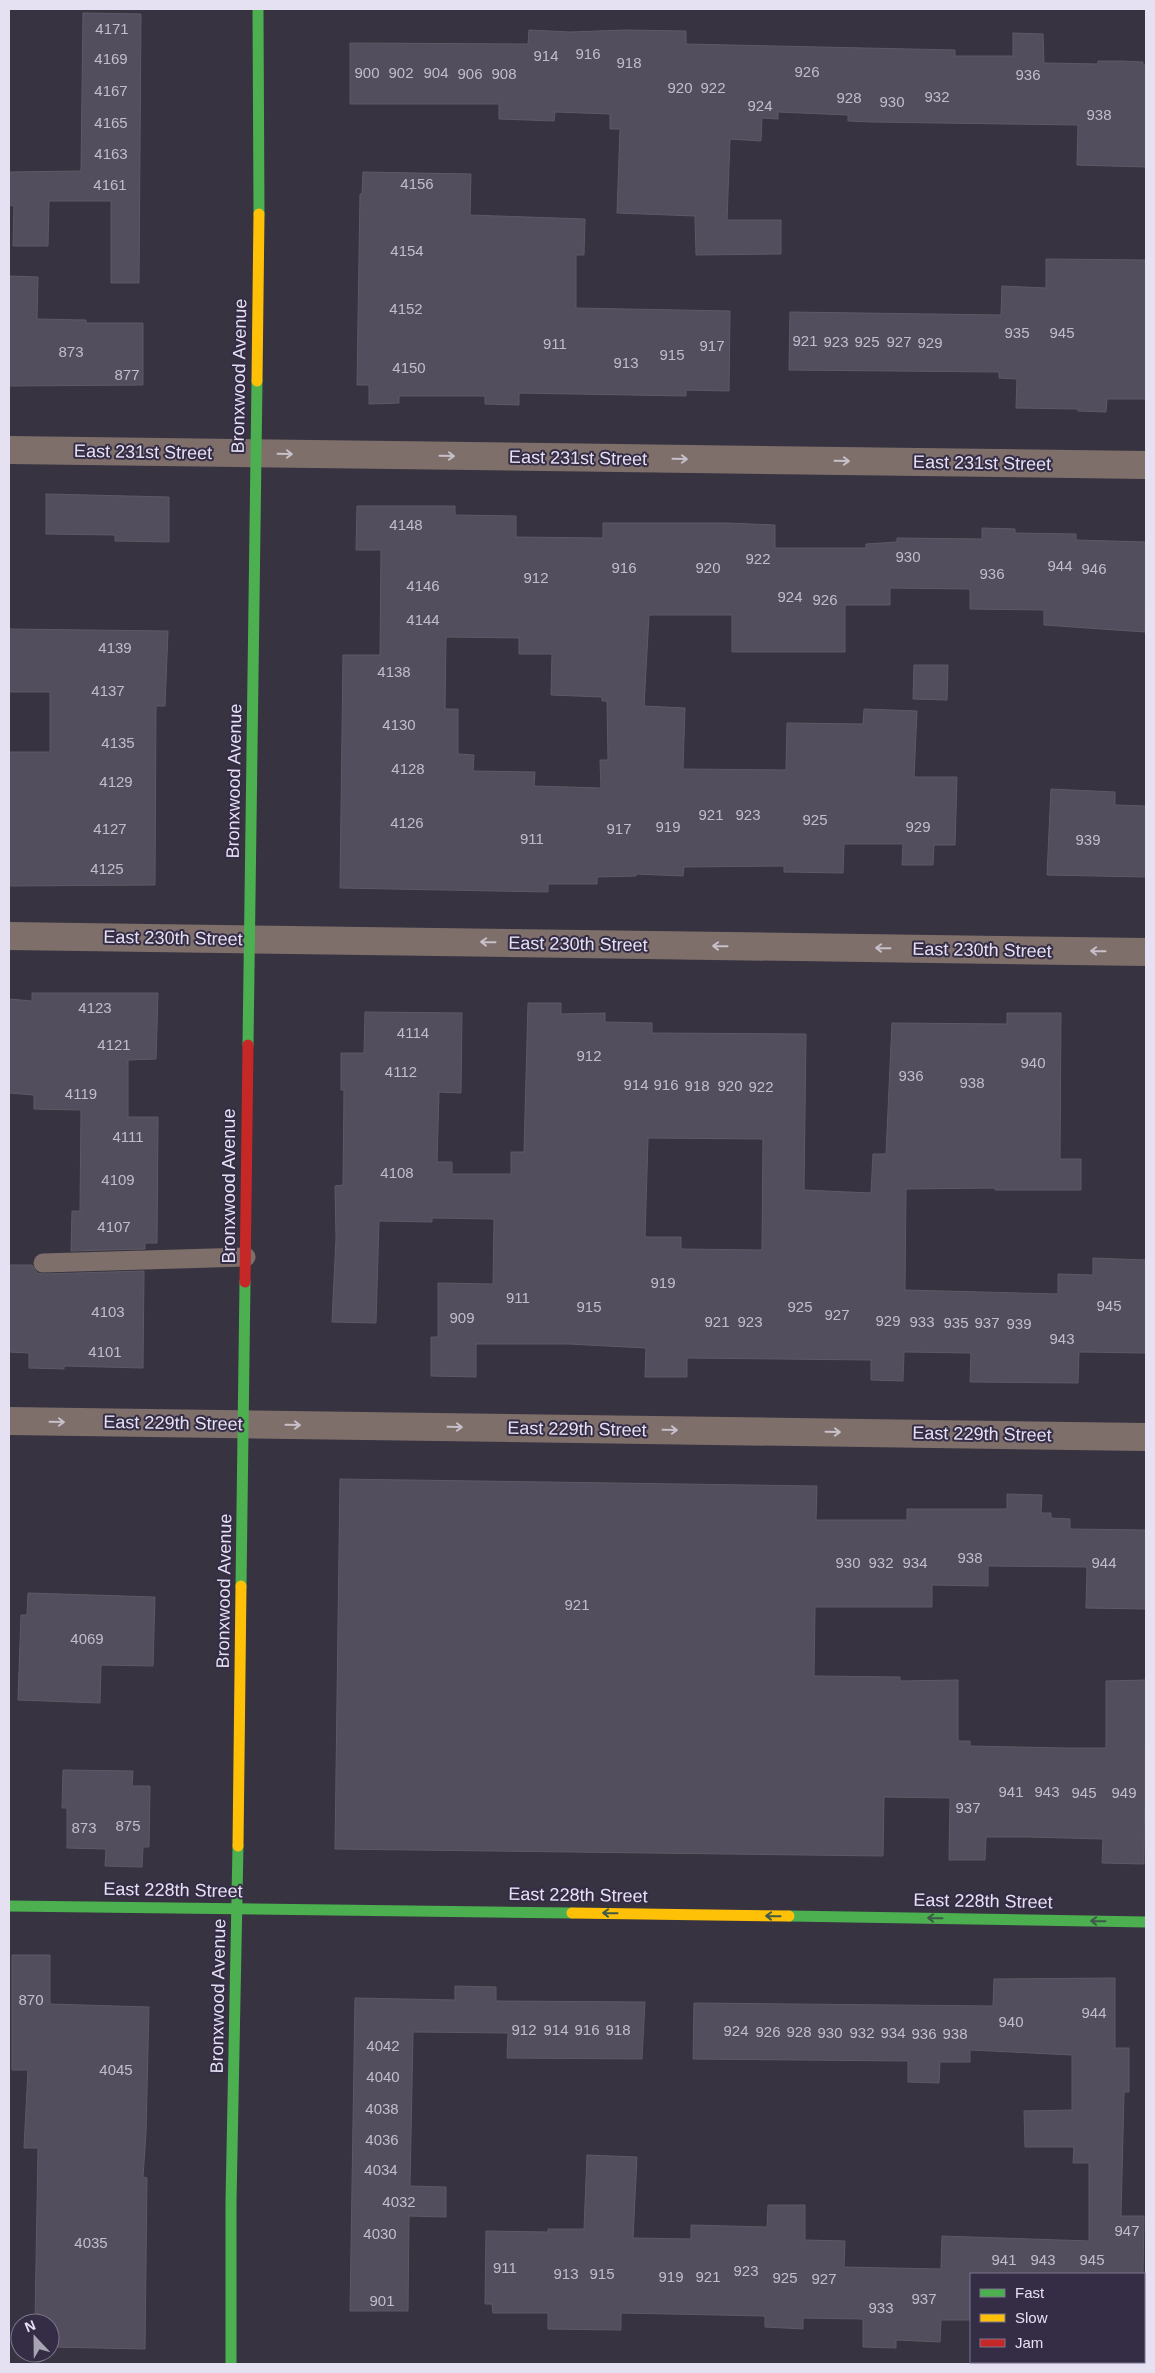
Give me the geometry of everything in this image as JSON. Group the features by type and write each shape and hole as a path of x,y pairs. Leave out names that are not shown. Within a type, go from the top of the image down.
{"street":[{"name":"Bronxwood Avenue","path":"231,2364 231,2202 244,1424 260,143 258,9"},
{"name":"East 231st Street","path":"9,450 1146,465"},
{"name":"East 230th Street","path":"9,936 1146,952"},
{"name":"East 229th Street","path":"9,1421 1146,1437"},
{"name":"East 228th Street","path":"9,1906 237,1909 320,1908 1146,1922"}],"lane":[{"path":"43,1263 246,1257"}],"building":[{"path":"83,13 141,14 139,283 111,283 111,201 49,201 48,246 13,246 14,206 9,205 9,172 81,171"},
{"path":"529,30 570,32 625,30 686,31 686,44 955,50 955,56 1013,56 1013,33 1043,34 1044,63 1098,64 1098,61 1121,61 1143,62 1143,65 1146,65 1146,167 1077,165 1078,125 871,122 848,121 848,115 778,112 778,119 762,118 761,141 730,139 727,220 781,220 781,254 696,255 695,216 617,213 620,129 610,129 610,114 555,112 554,121 499,119 499,104 350,104 350,43 528,44"},
{"path":"363,172 471,174 470,215 585,219 584,255 576,255 576,308 730,311 729,391 686,390 686,396 519,393 519,405 485,404 485,396 399,396 399,403 369,404 369,385 357,385 360,194 362,194"},
{"path":"1046,259 1146,260 1146,399 1107,399 1106,412 1078,411 1078,409 1016,408 1017,379 999,378 999,372 789,370 790,312 1001,315 1002,286 1046,288"},
{"path":"9,276 38,277 37,319 86,320 86,323 143,323 143,385 9,386"},
{"path":"46,494 169,497 169,542 115,541 115,535 46,534"},
{"path":"357,506 455,506 455,515 516,516 516,537 603,538 603,523 775,525 775,548 866,548 866,544 897,542 897,538 982,539 982,528 1015,529 1015,533 1076,534 1076,540 1146,542 1145,632 1044,625 1044,610 970,609 970,589 890,588 890,605 845,605 845,652 732,652 732,615 649,615 644,706 685,708 683,769 786,770 787,723 863,724 864,709 917,711 914,777 957,777 955,845 934,845 933,865 902,865 903,844 844,844 843,873 784,872 784,866 684,867 683,876 636,874 636,876 597,877 597,884 548,884 548,892 340,888 343,655 380,655 381,550 356,550","holes":["446,637 519,638 519,654 552,654 551,695 602,697 602,701 607,701 608,760 600,760 601,788 534,786 535,772 473,771 474,755 458,754 458,709 445,709"]},
{"path":"9,629 168,631 165,706 156,706 155,885 9,886 9,752 50,752 50,692 9,692"},
{"path":"914,665 948,665 947,700 913,699"},
{"path":"1051,789 1115,792 1115,805 1146,806 1146,877 1047,875"},
{"path":"32,993 158,993 156,1059 128,1060 128,1117 158,1117 157,1243 145,1243 145,1249 71,1251 72,1211 80,1211 81,1110 34,1109 34,1095 9,1093 9,999 32,1001"},
{"path":"528,1003 561,1003 561,1014 605,1013 605,1022 652,1023 652,1033 806,1034 804,1190 871,1193 873,1154 886,1154 892,1023 1007,1024 1007,1013 1061,1013 1060,1159 1081,1159 1081,1190 995,1190 995,1188 906,1189 905,1290 1058,1294 1058,1274 1093,1275 1093,1258 1146,1260 1146,1353 1079,1352 1078,1383 970,1382 971,1353 904,1352 903,1381 871,1380 871,1360 687,1358 687,1377 645,1377 646,1348 568,1344 476,1344 476,1377 431,1376 431,1337 438,1337 438,1283 493,1284 494,1219 432,1218 432,1222 379,1221 376,1323 332,1322 336,1238 335,1186 343,1185 344,1090 341,1090 341,1053 364,1053 365,1012 462,1013 461,1093 439,1092 437,1162 452,1162 452,1174 511,1174 511,1152 524,1152","holes":["648,1138 763,1139 762,1250 681,1249 681,1237 645,1237"]},
{"path":"9,1265 32,1265 37,1273 43,1274 144,1271 143,1368 64,1366 64,1369 29,1368 29,1353 9,1352"},
{"path":"340,1479 817,1486 816,1520 907,1520 907,1509 1007,1509 1007,1494 1042,1495 1041,1513 1051,1513 1051,1518 1070,1519 1070,1529 1146,1530 1146,1609 1086,1608 1087,1567 988,1566 988,1586 932,1585 932,1607 815,1607 814,1676 900,1677 900,1681 958,1680 958,1741 970,1741 970,1746 1066,1748 1106,1748 1106,1681 1146,1680 1144,1864 1102,1863 1103,1839 1028,1837 986,1837 985,1860 949,1860 950,1798 884,1797 883,1856 335,1849"},
{"path":"28,1593 155,1597 153,1666 101,1665 100,1703 18,1700 21,1615 27,1615"},
{"path":"63,1770 133,1771 132,1786 150,1786 149,1847 143,1847 142,1867 105,1866 106,1849 67,1848 67,1808 62,1808"},
{"path":"12,1955 50,1955 50,2004 149,2007 143,2177 147,2178 145,2349 60,2347 60,2313 35,2313 38,2148 24,2148 28,2070 12,2070"},
{"path":"1115,1978 1115,2048 1129,2048 1129,2092 1124,2092 1121,2216 1144,2216 1143,2273 970,2273 970,2320 941,2320 940,2342 896,2340 896,2348 863,2347 863,2319 803,2318 803,2329 765,2327 765,2316 621,2313 621,2330 548,2329 548,2313 493,2313 492,2304 485,2304 486,2231 548,2232 548,2229 584,2229 587,2155 637,2157 633,2238 691,2239 691,2225 767,2227 768,2205 805,2205 805,2240 845,2241 844,2267 941,2269 942,2236 1089,2241 1089,2163 1073,2163 1074,2147 1025,2147 1024,2111 1072,2110 1072,2055 970,2050 970,2062 940,2062 939,2083 908,2082 908,2061 693,2059 694,2003 993,2006 994,1979"},
{"path":"455,1986 496,1987 496,2001 645,2002 642,2059 507,2058 508,2033 413,2032 410,2186 446,2187 446,2217 409,2216 408,2311 350,2311 355,1998 455,2000"}],"traffic: fast":[{"path":"258,9 259,214"},
{"path":"248,1045 257,381"},
{"path":"241,1586 245,1282"},
{"path":"231,2364 231,2202 238,1846"},
{"path":"9,1906 572,1913"},
{"path":"789,1916 1146,1922"}],"traffic: slow":[{"path":"257,381 259,214"},
{"path":"238,1846 241,1586"},
{"path":"572,1913 789,1916"}],"traffic: jam":[{"path":"245,1282 248,1045"}]}
